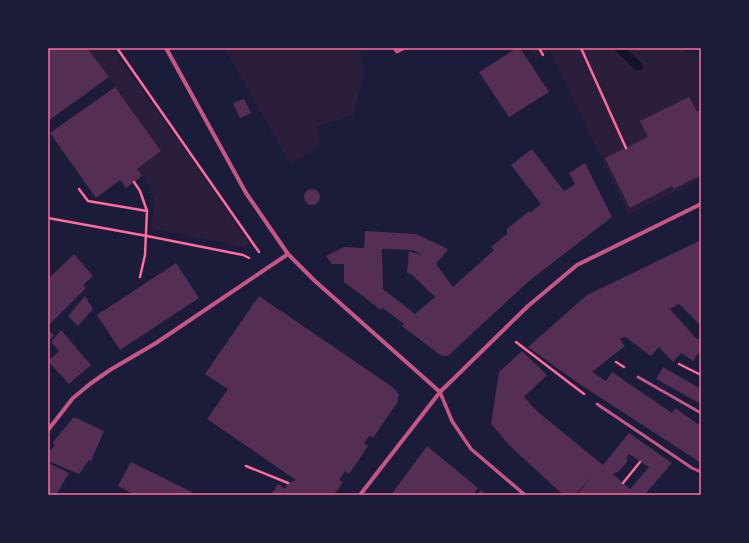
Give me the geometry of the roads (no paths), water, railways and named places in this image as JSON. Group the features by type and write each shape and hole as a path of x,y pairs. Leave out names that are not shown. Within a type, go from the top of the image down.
{"street":[{"path":"166,48 246,193 288,254 315,281 440,392 452,421 471,449 525,495"},
{"path":"360,495 440,392 528,306 577,265 701,204"},
{"path":"48,430 73,398 90,384 110,370 156,343 288,254"}],"lane":[{"path":"394,48 397,52 406,48"},
{"path":"638,377 701,413"},
{"path":"597,404 680,460 701,472"}],"waterway":[{"path":"619,48 638,66"}]}
